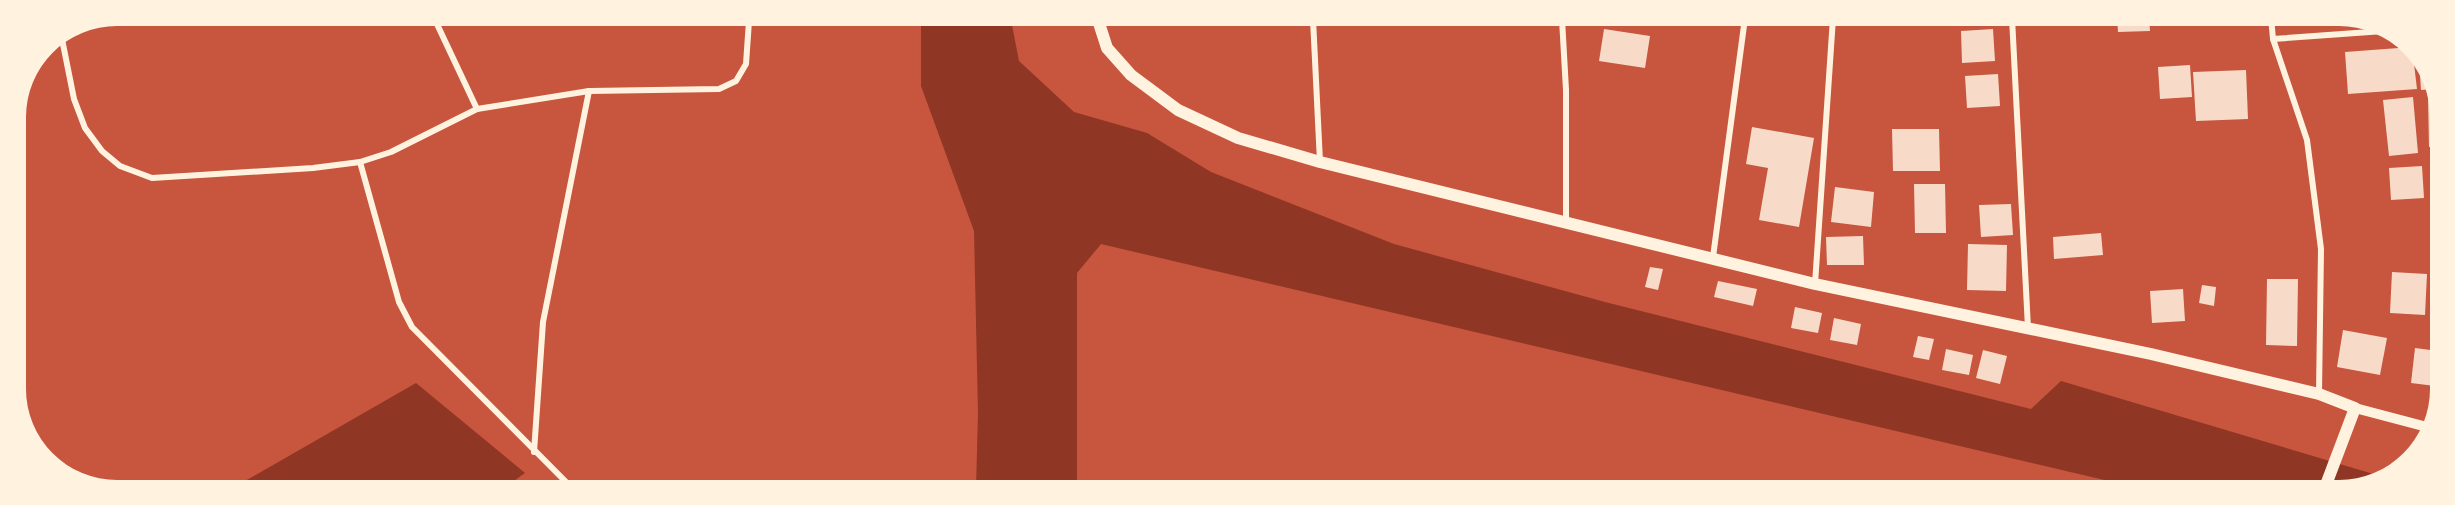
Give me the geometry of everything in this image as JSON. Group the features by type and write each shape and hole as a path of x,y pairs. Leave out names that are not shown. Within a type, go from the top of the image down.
{"main road":[{"path":"1100,26 1107,48 1131,75 1178,110 1238,138 1320,162 1713,257 1815,284 2028,328 2319,394 2355,408 2348,432 2329,479"}],"street":[{"path":"438,26 477,109"},
{"path":"63,43 74,99 85,128 102,151 120,166 152,178 313,168 360,162 390,152 477,109 589,91 719,89 736,81 746,64 749,26"},
{"path":"1313,26 1320,162"},
{"path":"1562,26 1566,90 1566,222"},
{"path":"1713,257 1744,26"},
{"path":"1815,284 1832,26"},
{"path":"2012,26 2028,328"},
{"path":"2272,26 2274,39 2307,140 2321,249 2319,394"},
{"path":"2274,39 2372,32"},
{"path":"534,453 543,322 589,91"},
{"path":"360,162 399,302 412,327 534,453 562,479"},
{"path":"2355,408 2421,425"}],"shaded area":[{"path":"921,26 1012,26 1019,61 1074,112 1147,133 1211,172 1394,244 1605,302 2031,409 2061,381 2371,473 2345,479 2100,479 1101,244 1077,273 1077,479 976,479 978,413 974,231 921,86"},
{"path":"416,383 525,473 517,479 249,479"}],"building":[{"path":"2118,26 2150,26 2150,31 2118,32"},
{"path":"1604,29 1650,36 1645,68 1599,61"},
{"path":"1993,29 1995,61 1962,63 1961,31"},
{"path":"2399,48 2414,67 2417,89 2348,94 2345,52"},
{"path":"2190,65 2192,97 2160,99 2158,67"},
{"path":"2246,70 2248,119 2196,121 2193,72"},
{"path":"1998,74 2000,106 1967,108 1965,76"},
{"path":"2420,77 2425,90 2421,90"},
{"path":"2413,97 2418,153 2389,156 2383,100"},
{"path":"2428,99 2430,116 2429,147"},
{"path":"1752,127 1814,138 1799,227 1759,220 1768,168 1746,164"},
{"path":"1892,129 1939,129 1940,171 1893,171"},
{"path":"2422,166 2424,198 2391,200 2389,168"},
{"path":"1914,184 1945,184 1946,233 1915,233"},
{"path":"1835,187 1874,192 1871,227 1831,222"},
{"path":"2011,204 2013,235 1981,237 1979,205"},
{"path":"2101,233 2103,255 2054,259 2053,237"},
{"path":"1863,236 1864,265 1827,265 1826,237"},
{"path":"1968,244 2007,245 2006,291 1967,290"},
{"path":"1650,267 1663,269 1658,290 1645,287"},
{"path":"2392,272 2427,274 2425,315 2390,313"},
{"path":"2267,279 2298,279 2297,346 2266,345"},
{"path":"1718,281 1757,289 1753,306 1714,297"},
{"path":"2202,285 2216,287 2214,306 2199,303"},
{"path":"2183,289 2185,321 2152,323 2150,291"},
{"path":"1795,307 1822,313 1818,333 1791,328"},
{"path":"1834,318 1861,324 1857,345 1830,340"},
{"path":"2343,330 2387,338 2380,375 2337,367"},
{"path":"1918,336 1934,339 1929,360 1913,357"},
{"path":"2415,348 2430,350 2430,385 2411,383"},
{"path":"1946,349 1973,355 1969,375 1942,370"},
{"path":"1983,350 2007,356 2000,384 1976,378"}]}
